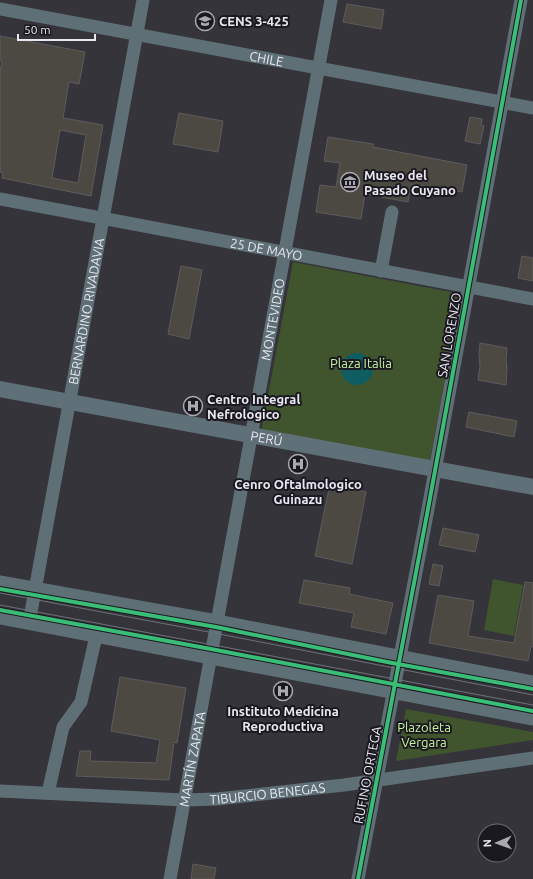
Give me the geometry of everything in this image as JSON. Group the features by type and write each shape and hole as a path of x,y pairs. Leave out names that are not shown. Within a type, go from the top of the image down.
{"main road":[{"name":"PERÚ","path":"0,388 533,487"}],"street":[{"name":"BERNARDINO RIVADAVIA","path":"29,623 143,0"},
{"name":"MONTEVIDEO","path":"213,639 331,0"},
{"name":"SAN LORENZO","path":"397,674 520,0"},
{"name":"CHILE","path":"0,9 533,108"},
{"name":"25 DE MAYO","path":"0,199 533,299"},
{"path":"381,271 392,212"},
{"path":"0,582 217,621 533,682"},
{"path":"0,618 533,719"},
{"path":"48,793 63,727 82,702 96,636"},
{"name":"MARTÍN ZAPATA","path":"170,879 213,639"},
{"name":"RUFINO ORTEGA","path":"358,879 397,674"},
{"name":"TIBURCIO BENEGAS","path":"0,791 184,800 217,799 376,781 533,758"}],"green space":[{"name":"Plaza Italia","path":"293,262 461,294 429,465 261,433"},
{"path":"493,579 523,585 514,636 484,630"},
{"name":"Plazoleta Vergara","path":"406,709 533,732 533,740 396,761"}],"water":[{"path":"354,353 360,353 370,360 373,369 372,375 366,382 360,385 354,385 344,378 341,372 341,366 348,356"}],"building":[{"path":"347,4 384,10 381,29 343,22"},
{"path":"0,36 85,52 79,84 69,82 63,118 103,125 91,196 2,178 3,173 0,172 0,72 2,61 0,60","holes":["60,130 86,135 78,183 52,178"]},
{"path":"179,113 223,121 218,152 173,144"},
{"path":"470,117 482,119 481,125 484,126 480,144 465,141"},
{"path":"328,137 373,144 373,147 467,165 462,192 411,184 408,202 365,194 361,219 316,212 320,185 336,187 340,163 324,161"},
{"path":"522,256 533,258 533,281 518,278"},
{"path":"181,266 202,270 189,339 168,334"},
{"path":"480,343 507,348 506,385 478,380 480,366"},
{"path":"469,412 517,421 514,437 466,427"},
{"path":"330,484 366,492 352,564 315,556"},
{"path":"443,528 479,535 475,552 439,545"},
{"path":"433,564 443,566 439,586 429,584"},
{"path":"304,580 350,588 349,594 393,603 386,634 351,627 354,613 299,603"},
{"path":"525,582 533,583 533,647 531,646 528,661 429,643 438,595 474,601 468,636 514,643"},
{"path":"120,677 186,688 177,743 174,742 169,780 76,776 80,751 91,751 90,761 156,763 160,740 111,731"},
{"path":"193,864 216,868 214,879 191,879"}],"tram line":[{"path":"0,593 533,695"},
{"path":"0,605 533,705"}],"cycle path":[{"path":"358,879 428,509 521,0"},
{"path":"0,589 216,627 387,662 533,689"},
{"path":"0,610 533,711"}],"place":[{"name":"CENS 3-425","path":"205,21"},
{"name":"Museo del Pasado Cuyano","path":"350,182"},
{"name":"Centro Integral Nefrologico","path":"193,406"},
{"name":"Cenro Oftalmologico Guinazu","path":"298,464"},
{"name":"Instituto Medicina Reproductiva","path":"283,691"}]}
